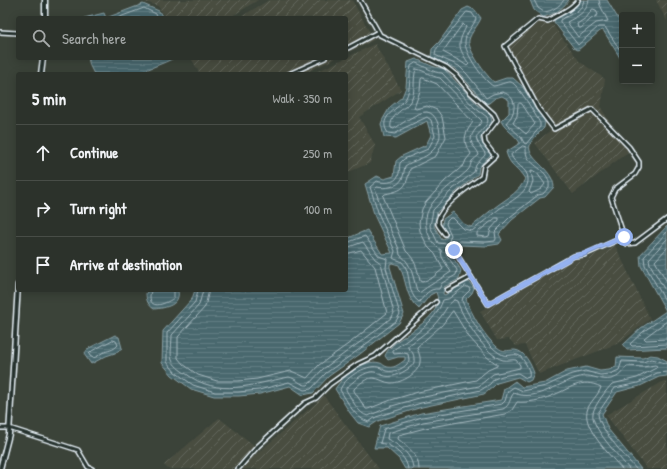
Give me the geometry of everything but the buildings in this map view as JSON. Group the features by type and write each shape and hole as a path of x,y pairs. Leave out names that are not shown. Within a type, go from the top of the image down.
{"street":[{"path":"45,0 45,16"},
{"path":"360,0 380,35 446,67 456,74 471,92 494,114 497,120 484,137 485,142 495,156 484,166 482,177 446,206 438,218 438,223 445,234"},
{"path":"578,0 572,6 555,15 548,21 538,19 505,46 538,108 554,129 592,109 628,147 639,162 639,167 635,174 615,189 611,197 627,244 635,243 667,219"},
{"path":"0,32 16,33"},
{"path":"348,48 378,32"},
{"path":"41,72 42,60"},
{"path":"294,72 320,60"},
{"path":"454,250 488,304 574,256 584,254 624,237"},
{"path":"446,290 471,277"},
{"path":"0,469 9,434 18,292"},
{"path":"238,469 258,446 305,403 316,398 330,384 358,364 375,356 436,302"},
{"path":"0,428 9,428 78,450 88,467 92,469"}],"shaded area":[{"path":"138,0 258,0 232,16 165,16 158,6"},
{"path":"269,0 352,0 374,40 348,52 348,16 242,16"},
{"path":"656,0 667,0 667,21"},
{"path":"538,21 553,25 580,62 605,79 601,108 628,152 573,194 535,143 555,127 531,92 507,47"},
{"path":"375,44 401,90 359,117 375,145 370,163 348,172 348,72 316,72 341,60 348,60 348,57"},
{"path":"192,60 332,60 307,72 199,72"},
{"path":"615,245 650,319 619,343 539,374 525,345 516,346 509,339 497,340 480,311 574,259 585,259"},
{"path":"664,381 667,382 667,469 647,469 606,415"},
{"path":"324,396 379,469 239,469"},
{"path":"219,418 255,446 233,469 168,469 164,465"}],"water":[{"path":"530,0 569,0 558,11 543,17 534,10"},
{"path":"581,0 607,0 619,20 619,56 603,30 578,50 574,48 554,22 555,18 575,7"},
{"path":"143,4 159,11 162,16 111,16"},
{"path":"468,7 475,10 481,18 471,34 469,44 471,50 487,75 494,82 506,78 513,78 522,86 545,122 544,128 531,143 530,150 532,155 553,180 554,187 545,197 540,198 512,220 499,234 502,240 499,244 486,246 460,245 451,247 450,253 461,270 459,279 444,287 443,294 445,295 468,281 474,288 472,293 466,299 479,325 499,349 504,351 519,351 525,356 534,373 531,380 527,382 518,377 497,383 484,394 422,407 378,421 369,427 358,423 335,389 338,384 348,374 367,363 381,363 385,366 391,367 396,366 405,360 405,357 398,357 388,360 385,356 396,342 430,317 438,301 436,292 430,295 419,309 414,305 399,265 392,263 390,264 390,267 404,314 399,323 329,376 313,393 303,395 290,386 260,394 214,396 191,389 172,375 162,363 163,331 192,299 194,292 348,292 348,238 367,230 382,254 392,253 375,217 365,184 377,176 384,179 394,176 396,161 402,156 426,145 431,135 427,121 396,138 384,137 381,124 390,107 402,97 406,87 408,62 416,59 433,66 443,68 478,105 490,114 491,117 492,123 480,139 491,154 479,167 478,174 456,192 437,212 434,226 442,240 447,237 442,225 443,219 453,212 464,224 471,227 513,194 523,184 525,179 512,164 506,152 520,143 501,121 509,113 509,100 502,96 495,98 486,104 456,69 431,57 432,49 439,42 462,10"},
{"path":"104,13 105,16 92,16"},
{"path":"88,60 170,60 142,72 93,72"},
{"path":"667,226 667,348 627,350 623,345 641,328 666,311 641,266 640,255"},
{"path":"178,292 178,295 177,299 172,305 154,309 150,306 147,300 146,293"},
{"path":"115,335 119,337 122,348 115,353 91,364 84,354 89,348"},
{"path":"650,355 658,356 667,361 667,376 659,377 640,386 617,392 602,414 608,429 641,469 405,469 399,459 387,448 374,448 380,426 421,413 501,400 504,389 515,381 522,387 545,383 567,371 586,367 600,371 609,370 616,367 617,357 643,358"}],"route":[{"path":"454,250 488,304 574,256 584,254 624,237"}]}
